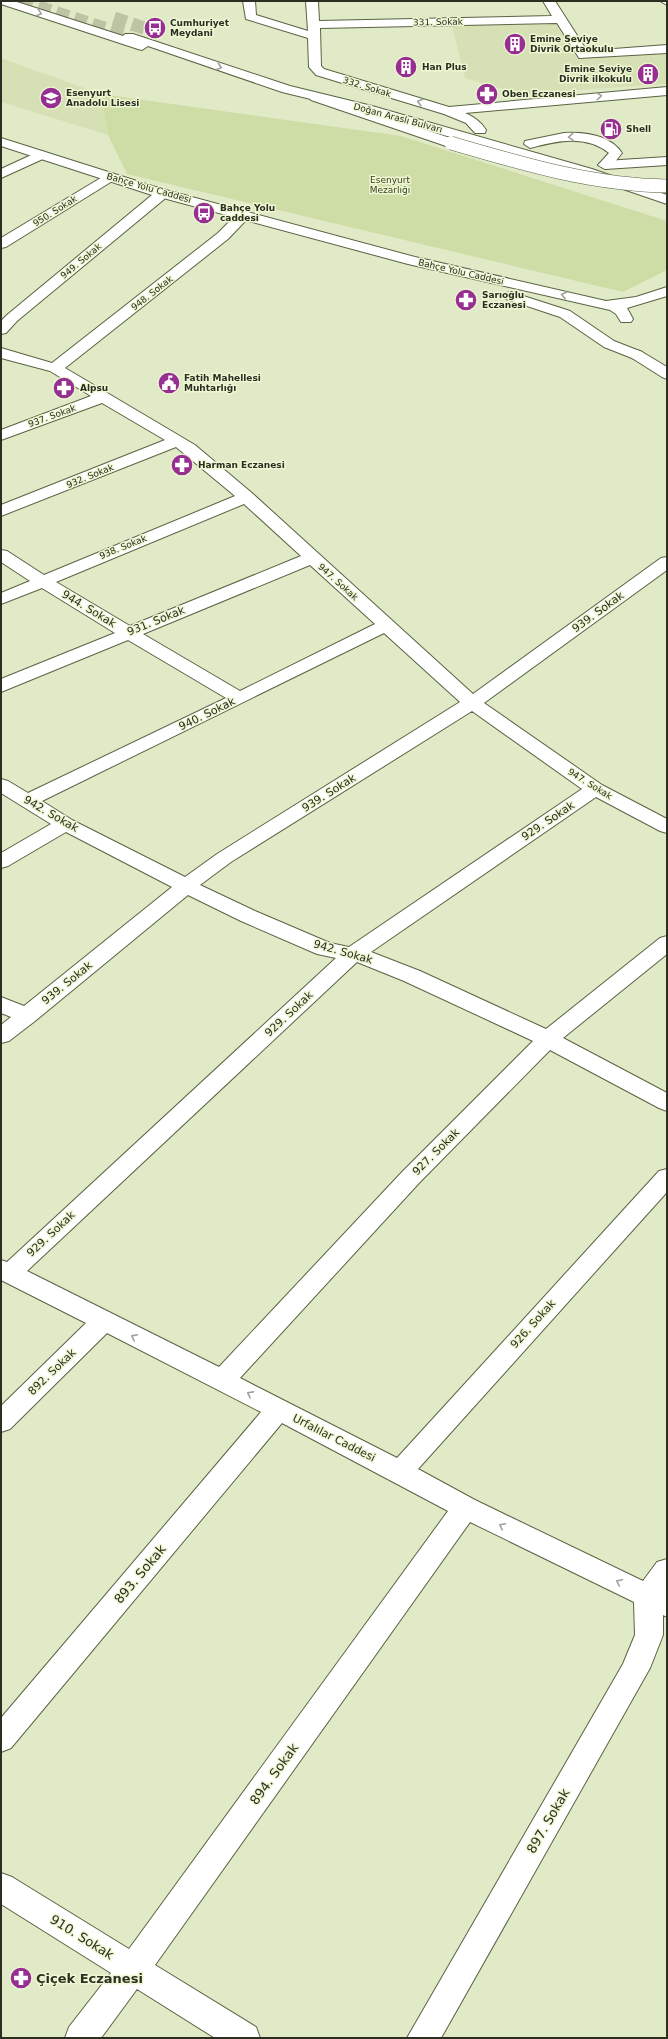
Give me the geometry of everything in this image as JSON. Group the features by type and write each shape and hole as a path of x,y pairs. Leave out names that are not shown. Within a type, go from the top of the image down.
{"main road":[{"path":"2,1 101,34 164,53 203,62"},
{"name":"331. Sokak","path":"249,1 250,17 314,30 560,19"},
{"name":"332. Sokak","path":"312,1 315,67 320,72 448,111 470,120 480,130"},
{"path":"549,1 583,55 667,49"},
{"path":"147,29 243,61"},
{"name":"Doğan Araslı Bulvarı","path":"129,36 203,62 315,97 368,109 572,168 667,200"},
{"name":"Doğan Araslı Bulvarı","path":"309,82 605,165 667,185"},
{"path":"448,111 667,91"},
{"path":"315,97 451,143 585,179 629,185 667,185"},
{"path":"530,144 569,136 581,136 606,143 616,153 605,165"},
{"name":"Bahçe Yolu Caddesi","path":"1,142 163,193 414,261 618,309 625,315 616,323 578,323"},
{"path":"1,174 40,155"},
{"path":"605,165 667,161"},
{"name":"950. Sokak","path":"1,244 109,177"},
{"name":"949. Sokak","path":"1,330 7,315 163,193"},
{"name":"948. Sokak","path":"55,368 223,236 244,215"},
{"name":"Bahçe Yolu Caddesi","path":"414,261 554,310 578,323 609,344 637,355 667,374"},
{"path":"602,305 619,305 667,291"},
{"path":"616,323 667,298"},
{"name":"Bahçe Yolu Caddesi","path":"578,323 572,315 575,310 581,307 602,305"},
{"name":"Bahçe Yolu Caddesi","path":"616,323 623,340 637,355"},
{"name":"947. Sokak","path":"1,353 55,368 189,448 247,498 311,558 472,703 595,789 662,818"},
{"name":"937. Sokak","path":"1,435 103,397"},
{"name":"932. Sokak","path":"1,511 178,441"},
{"name":"938. Sokak","path":"1,599 223,506 247,498"},
{"name":"944. Sokak","path":"1,555 127,632 240,698"},
{"name":"931. Sokak","path":"1,686 127,632 311,558"},
{"name":"939. Sokak","path":"1,1036 186,886 224,858 472,703 667,562"},
{"name":"940. Sokak","path":"27,801 240,698 386,625"},
{"name":"942. Sokak","path":"1,785 65,824 248,916 325,949 366,958 412,976 548,1040 667,1103"},
{"name":"929. Sokak","path":"5,1271 352,955 595,789"},
{"path":"1,862 65,824"},
{"name":"927. Sokak","path":"222,1380 411,1177 548,1040 667,943"},
{"path":"1,1004 27,1016"},
{"name":"926. Sokak","path":"400,1472 667,1177"},
{"name":"Urfalılar Caddesi","path":"5,1271 103,1322 279,1409 400,1472 465,1508 658,1601"},
{"name":"892. Sokak","path":"1,1422 103,1322"},
{"name":"893. Sokak","path":"1,1739 279,1409"},
{"name":"894. Sokak","path":"81,2038 133,1969 465,1508"},
{"path":"658,1601 667,1570"},
{"name":"897. Sokak","path":"423,2038 636,1668 650,1635 658,1601"},
{"name":"910. Sokak","path":"1,1887 244,2038"}],"shaded area":[{"path":"556,24 577,58 667,52 667,84 518,94 465,78 452,26"},
{"name":"Esenyurt Anadolu Lisesi","path":"1,58 101,94 108,135 1,102"}],"green space":[{"name":"Esenyurt Mezarlığı","path":"101,94 401,136 667,221 667,270 623,292 127,174 108,135"}],"tunnel":[{"path":"20,1 129,36"},
{"path":"114,18 147,29"}],"place":[{"name":"Cumhuriyet Meydani","path":"155,28"},
{"name":"Emine Seviye Divrik Ortaokulu","path":"515,44"},
{"name":"Han Plus","path":"406,67"},
{"name":"Emine Seviye Divrik ilkokulu","path":"648,74"},
{"name":"Oben Eczanesi","path":"487,94"},
{"name":"Esenyurt Anadolu Lisesi","path":"51,98"},
{"name":"Shell","path":"611,129"},
{"name":"Bahçe Yolu caddesi","path":"204,213"},
{"name":"Sarıoğlu Eczanesi","path":"466,300"},
{"name":"Fatih Mahellesi Muhtarlığı","path":"169,383"},
{"name":"Alpsu","path":"64,388"},
{"name":"Harman Eczanesi","path":"182,465"},
{"name":"Çiçek Eczanesi","path":"21,1978"}]}
